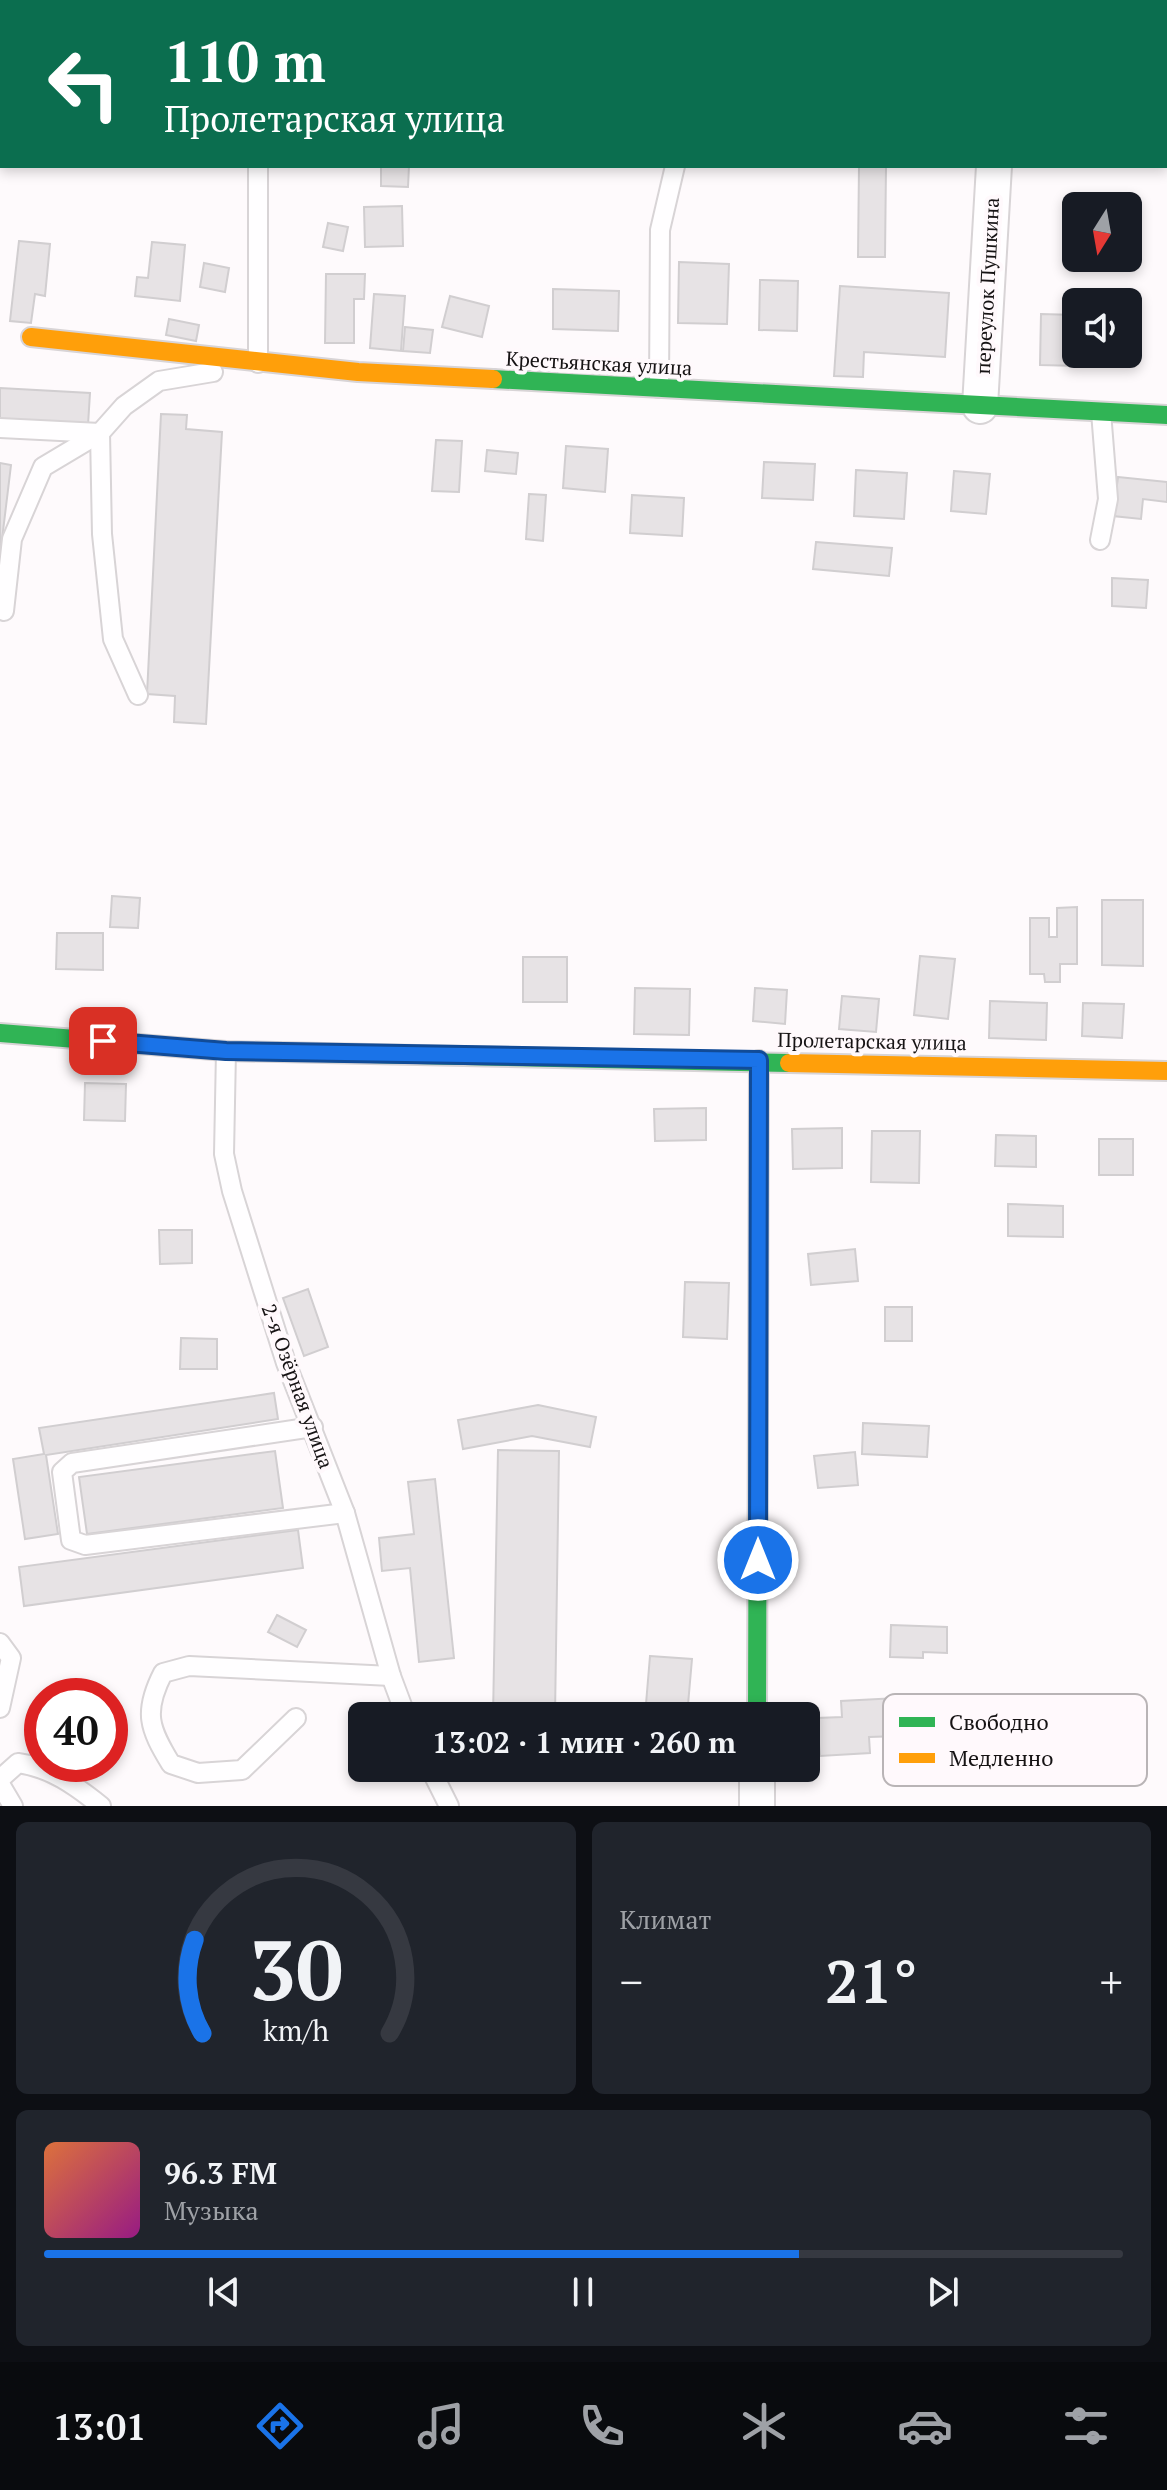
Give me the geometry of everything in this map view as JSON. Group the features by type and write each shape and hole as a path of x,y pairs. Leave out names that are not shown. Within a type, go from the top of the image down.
{"street":[{"name":"переулок Пушкина","path":"980,406 994,168"},
{"name":"Крестьянская улица","path":"31,337 258,364 1167,415"},
{"name":"Пролетарская улица","path":"0,1033 226,1051 1167,1071"},
{"path":"757,1702 759,1060"},
{"path":"757,1782 757,1806"}],"lane":[{"path":"4,611 12,539 43,467 100,433 124,406 159,381 258,364 258,168"},
{"path":"659,388 660,230 675,168"},
{"path":"1100,540 1108,499 1101,412"},
{"path":"0,428 100,433"},
{"path":"100,433 102,534 113,639 138,695"},
{"name":"2-я Озёрная улица","path":"226,1051 224,1154 232,1191 286,1363 345,1513 401,1702"},
{"path":"313,1427 72,1463 62,1472 71,1540 85,1545 345,1513"},
{"path":"0,1643 11,1658 0,1708"},
{"path":"296,1718 242,1770 198,1773 171,1764 153,1733 150,1700 163,1673 189,1666 391,1676"},
{"path":"13,1806 0,1782 18,1763 33,1765 73,1784 101,1806"},
{"path":"437,1782 449,1806"}],"building":[{"path":"381,168 409,168 408,187 381,186"},
{"path":"859,168 886,168 885,257 858,257"},
{"path":"402,206 403,246 365,247 364,207"},
{"path":"328,223 348,227 343,251 323,247"},
{"path":"19,241 50,244 45,296 35,294 31,323 10,321"},
{"path":"152,242 185,245 180,301 135,296 137,277 148,278"},
{"path":"679,262 729,264 727,324 678,323"},
{"path":"204,263 229,268 225,292 200,287"},
{"path":"326,274 365,274 364,299 354,299 354,343 325,343"},
{"path":"760,280 798,281 797,331 759,330"},
{"path":"840,286 949,293 945,357 864,352 863,377 834,376"},
{"path":"553,289 619,291 618,331 553,329"},
{"path":"374,294 405,296 401,351 370,348"},
{"path":"450,296 489,306 482,337 442,327"},
{"path":"1041,314 1062,315 1062,366 1040,365"},
{"path":"169,319 199,325 196,341 166,335"},
{"path":"405,327 433,330 430,353 403,351"},
{"path":"0,388 90,393 88,425 0,420"},
{"path":"161,414 187,415 186,429 222,432 206,724 174,722 175,696 147,694"},
{"path":"436,440 462,441 459,492 432,491"},
{"path":"566,446 608,449 605,492 563,488"},
{"path":"487,450 518,453 516,474 485,471"},
{"path":"764,462 815,464 813,500 762,498"},
{"path":"0,463 11,465 0,556"},
{"path":"856,470 907,473 904,519 854,516"},
{"path":"954,471 990,474 986,514 951,511"},
{"path":"1118,477 1167,482 1167,502 1143,499 1141,519 1113,516"},
{"path":"529,494 546,495 543,541 526,539"},
{"path":"632,495 684,498 682,536 630,533"},
{"path":"816,542 892,548 889,576 813,569"},
{"path":"1112,578 1148,580 1146,608 1112,606"},
{"path":"112,896 140,898 138,928 110,927"},
{"path":"1102,900 1143,900 1143,966 1102,965"},
{"path":"1077,907 1077,964 1060,964 1060,982 1045,982 1044,974 1030,974 1030,918 1049,918 1049,937 1057,937 1057,908"},
{"path":"57,933 103,933 103,970 56,969"},
{"path":"920,956 955,959 948,1019 914,1015"},
{"path":"523,957 567,957 567,1002 523,1002"},
{"path":"635,988 690,989 689,1035 634,1034"},
{"path":"755,988 787,990 785,1024 753,1021"},
{"path":"842,996 879,999 876,1032 839,1029"},
{"path":"990,1001 1047,1003 1046,1040 989,1038"},
{"path":"1083,1003 1124,1004 1122,1038 1082,1036"},
{"path":"85,1083 126,1084 125,1121 84,1120"},
{"path":"706,1108 706,1140 655,1141 654,1109"},
{"path":"842,1128 842,1168 793,1169 792,1129"},
{"path":"872,1131 920,1131 919,1183 871,1182"},
{"path":"996,1135 1036,1136 1036,1167 995,1166"},
{"path":"1099,1139 1133,1139 1133,1175 1099,1175"},
{"path":"1008,1204 1063,1206 1063,1237 1008,1236"},
{"path":"159,1230 192,1230 192,1263 160,1264"},
{"path":"855,1249 858,1281 811,1285 808,1254"},
{"path":"685,1282 729,1283 727,1339 683,1337"},
{"path":"308,1289 328,1347 304,1356 283,1298"},
{"path":"885,1307 912,1307 912,1341 885,1341"},
{"path":"181,1338 217,1339 217,1369 180,1369"},
{"path":"274,1393 278,1419 46,1455 58,1534 25,1539 13,1459 44,1454 39,1428"},
{"path":"538,1405 596,1417 590,1447 532,1436 463,1449 458,1420"},
{"path":"863,1423 929,1426 927,1457 862,1454"},
{"path":"498,1450 559,1451 555,1702 493,1702"},
{"path":"275,1451 283,1508 87,1534 79,1477"},
{"path":"855,1452 858,1485 818,1488 814,1456"},
{"path":"435,1479 454,1658 419,1662 410,1568 382,1571 379,1538 414,1534 408,1482"},
{"path":"298,1530 303,1568 24,1606 19,1567"},
{"path":"277,1615 306,1630 297,1647 268,1632"},
{"path":"891,1625 947,1627 947,1653 923,1652 923,1658 890,1657"},
{"path":"650,1656 692,1659 688,1702 646,1702"},
{"path":"883,1699 883,1737 869,1737 870,1753 820,1756 820,1718 842,1717 841,1701"}],"traffic: fast":[{"path":"493,379 1167,415"},
{"path":"0,1033 226,1051 789,1063"},
{"path":"757,1702 759,1060"}],"traffic: slow":[{"path":"31,337 358,372 493,379"},
{"path":"789,1063 1167,1071"}],"route":[{"path":"103,1041 226,1051 759,1060 758,1560"}]}
